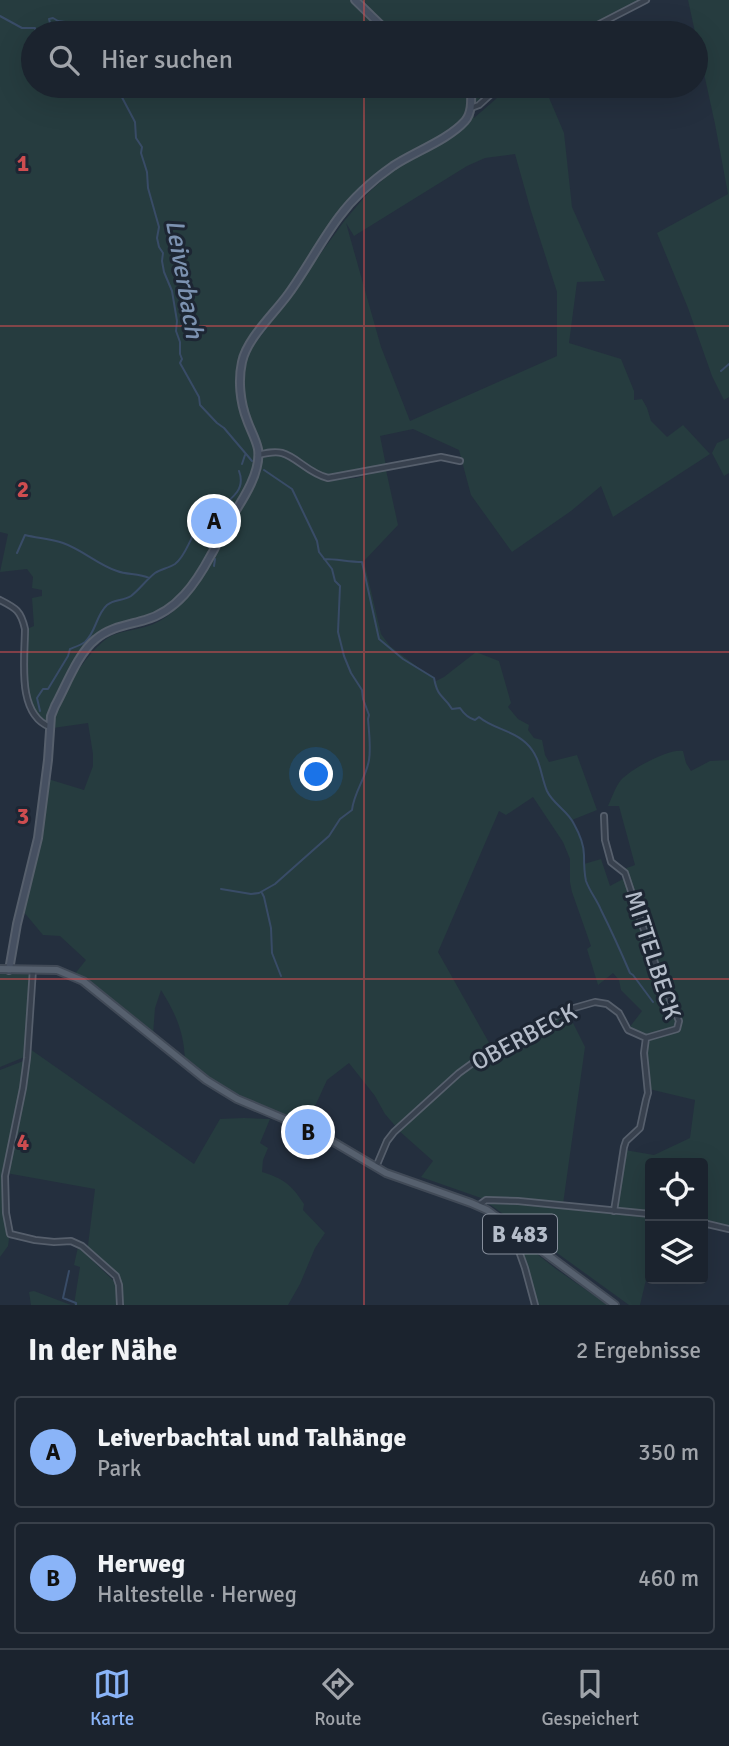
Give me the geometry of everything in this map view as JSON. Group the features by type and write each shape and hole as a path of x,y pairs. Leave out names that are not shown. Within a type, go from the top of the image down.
{"main road":[{"name":"B 483","path":"0,970 57,970 83,981 206,1080 227,1093 320,1134 399,1178 478,1206 615,1305"}],"street":[{"path":"355,0 377,21"},
{"path":"605,21 646,0"},
{"path":"9,970 37,838 50,727 55,706 93,641 114,628 158,615 173,606 190,588 242,500 253,478 258,455 258,446 245,417 241,392 243,359 251,340 282,304 339,216 360,193 393,166 442,139 464,122 471,108 471,98"},
{"path":"471,108 487,98"},
{"path":"258,455 284,453 320,476 335,478 441,457 460,461"},
{"path":"0,600 15,608 23,618 25,692 29,706 36,716 50,727"},
{"name":"MITTELBECK","path":"604,816 605,840 611,862 625,873 655,963 679,1021 677,1029 646,1038"},
{"path":"33,969 23,1088 5,1176 6,1213 10,1234 44,1241 71,1241 82,1246 116,1276 120,1305"},
{"name":"OBERBECK","path":"376,1167 394,1132 459,1073 492,1049 567,1010 596,1002 607,1004 622,1016 628,1030 646,1038"},
{"path":"614,1211 624,1147 640,1128 648,1093 644,1053 646,1038"},
{"path":"478,1206 486,1200 518,1201 645,1214"},
{"path":"708,1224 729,1228"},
{"path":"516,1232 515,1240 535,1305"}],"green space":[{"path":"0,0 353,0 375,21 21,21 21,98 481,98 472,105 474,118 497,98 549,98 564,133 572,207 605,281 577,282 569,343 621,359 634,391 634,400 642,399 651,421 667,437 683,425 710,454 613,517 601,486 571,511 512,552 471,495 459,450 413,429 380,436 386,466 329,477 312,471 283,451 262,451 245,407 242,385 244,361 345,220 368,193 395,169 443,142 440,137 357,194 337,214 272,313 243,349 240,400 261,459 272,454 283,454 311,474 328,480 356,478 386,470 398,525 364,561 381,634 390,646 433,676 434,682 476,652 499,661 511,703 508,707 518,719 529,725 528,730 534,738 542,740 549,762 577,755 597,810 572,820 583,844 584,864 601,859 610,886 625,878 657,977 678,1027 680,1025 624,869 635,865 619,806 608,806 615,789 626,775 660,756 683,751 691,771 710,761 729,760 729,1227 708,1223 708,1158 645,1158 645,1212 616,1209 625,1150 654,1155 690,1138 695,1100 649,1089 645,1037 629,1028 642,1011 621,990 619,980 613,973 598,985 587,949 591,946 572,892 570,859 563,842 533,797 506,815 499,811 438,952 492,1048 397,1128 349,1063 327,1080 306,1126 228,1092 185,1061 178,1024 161,990 155,1008 153,1035 74,975 86,960 60,936 43,935 23,911 41,837 48,779 84,790 93,766 88,723 53,728 57,707 81,666 105,640 159,621 176,608 191,591 162,612 92,639 48,722 43,722 35,713 25,692 27,629 34,626 32,598 42,596 42,590 32,588 33,577 27,569 0,572 8,534 0,532","holes":["515,154 557,292 557,356 410,421 381,347 346,223 354,236 467,166 485,158"]},
{"path":"357,0 642,0 601,21 378,21"},
{"path":"688,0 729,0 729,397 724,400 712,376 657,233 728,194 708,92 708,21 693,21"},
{"path":"729,438 729,473 724,476 712,453 717,443"},
{"path":"0,970 32,970 27,1056 0,1067"},
{"path":"567,1011 585,1047 563,1204 481,1198 421,1177 433,1161 397,1129 437,1093 492,1050"},
{"path":"30,1049 194,1164 220,1119 270,1119 260,1143 268,1148 262,1172 291,1187 304,1204 303,1210 325,1233 288,1305 119,1305 118,1282 87,1253 95,1189 6,1173"},
{"path":"26,1060 3,1177 9,1239 8,1246 0,1257 0,1070"},
{"path":"512,1202 645,1215 645,1284 640,1305 629,1305 488,1203"},
{"path":"518,1239 556,1269 608,1305 537,1305"},
{"path":"78,1247 116,1283 117,1305 74,1305 80,1267 74,1265"},
{"path":"34,1291 71,1305 31,1305 29,1292"}],"waterway":[{"name":"Leiverbach","path":"0,16 21,27"},
{"name":"Leiverbach","path":"50,21 53,18 58,21"},
{"name":"Leiverbach","path":"122,98 135,122 136,138 142,147 148,188 159,227 157,238 163,253 164,272 172,291 182,359 180,363 199,397 200,405 252,461"},
{"path":"721,371 729,364"},
{"path":"242,464 245,455"},
{"name":"Leiverbach","path":"221,889 259,893 275,884 329,836 340,819 352,810 370,755 369,715 362,690 344,656 338,632 340,586 335,581 332,569 319,552 317,541 292,489 264,470"},
{"path":"40,711 37,698 43,689 48,689 70,649 89,638 107,605 131,596 155,573 179,561 202,523 237,492 241,482 239,471"},
{"path":"196,529 210,548"},
{"path":"17,553 25,535 63,543 110,568 149,578"},
{"path":"214,566 215,559"},
{"path":"324,559 362,562 379,639 403,659 434,678 439,693 452,709 460,708 466,716 475,720 479,717 515,735 531,748 547,791 571,819 579,835 583,847 586,881 630,973 653,1002"},
{"path":"262,893 271,928 272,953 281,976"},
{"path":"69,1271 63,1298 76,1305"}],"place":[{"name":"Leiverbachtal und Talhänge","path":"214,521"},
{"name":"Herweg","path":"308,1132"}]}
